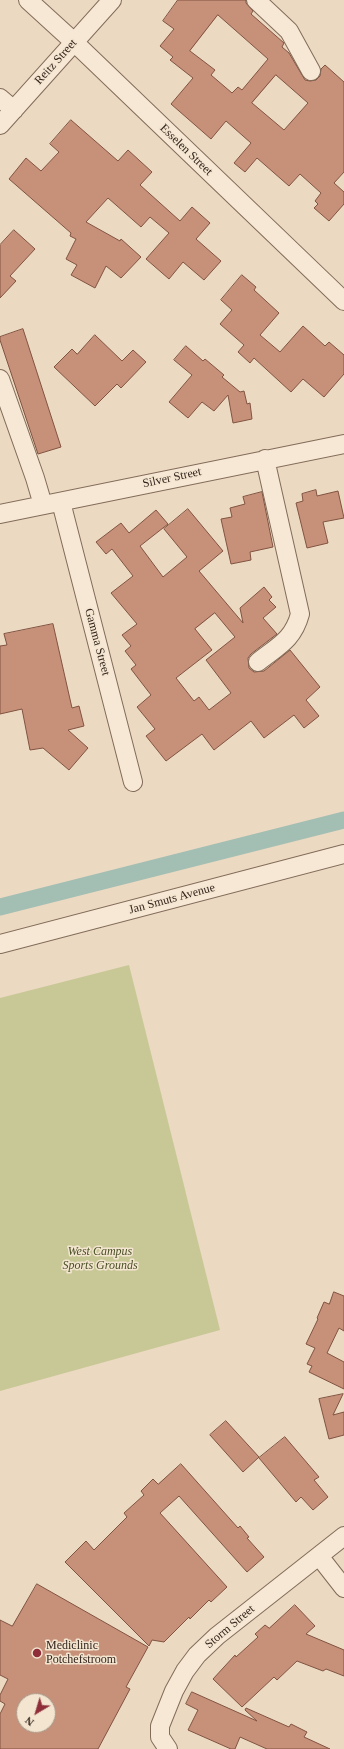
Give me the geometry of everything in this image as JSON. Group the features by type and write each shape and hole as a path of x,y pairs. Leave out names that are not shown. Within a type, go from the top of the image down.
{"street":[{"name":"Esselen Street","path":"28,0 74,42 344,301"},
{"name":"Reitz Street","path":"0,125 112,0"},
{"path":"256,0 289,31 311,71"},
{"path":"0,98 14,110"},
{"path":"0,379 43,505"},
{"name":"Silver Street","path":"0,514 344,444"},
{"path":"258,662 289,638 296,628 300,614 265,459"},
{"name":"Gamma Street","path":"61,502 133,782"},
{"name":"Jan Smuts Avenue","path":"0,944 344,854"},
{"name":"Storm Street","path":"166,1748 160,1737 160,1726 174,1691 185,1671 197,1655 217,1636 344,1536"},
{"path":"318,1556 344,1588"}],"green space":[{"name":"West Campus Sports Grounds","path":"129,965 220,1330 0,1391 0,998"}],"building":[{"path":"178,0 246,0 246,3 253,11 251,14 284,43 282,47 289,53 305,80 316,80 320,76 321,69 325,65 344,82 344,172 334,183 344,192 344,204 329,221 314,208 318,204 315,201 321,193 300,174 289,186 257,158 245,172 234,163 251,143 226,121 211,139 171,104 193,78 170,60 173,57 160,46 174,29 163,21","holes":["218,15 268,59 242,90 238,87 232,93 211,75 215,70 190,51","276,75 308,103 284,130 252,103"]},
{"path":"71,120 118,161 128,150 152,172 140,185 180,221 192,207 210,223 196,239 221,261 204,280 183,262 169,279 146,259 169,233 150,217 141,227 108,198 86,222 120,241 121,239 141,257 121,278 106,266 95,288 71,275 77,265 66,259 76,239 70,236 71,233 9,179 26,158 41,171 59,152 50,144"},
{"path":"14,230 35,249 10,276 16,281 0,298 0,245"},
{"path":"242,275 256,287 254,290 279,313 260,335 280,352 303,326 325,346 329,342 344,355 344,374 324,397 303,379 291,392 254,358 250,363 238,352 244,345 220,324 232,310 221,300"},
{"path":"23,329 61,447 38,454 0,340 0,337"},
{"path":"95,335 122,361 133,350 146,362 121,388 117,384 95,406 54,367 72,349 77,354"},
{"path":"186,346 203,361 205,359 224,375 222,377 240,392 244,391 247,404 250,403 252,419 233,423 228,395 214,411 202,402 188,418 169,402 192,375 174,360"},
{"path":"316,490 317,496 338,491 344,518 323,522 328,543 307,548 296,503 303,501 302,494"},
{"path":"262,492 273,547 250,552 251,560 231,564 221,519 232,517 230,508 245,504 243,497"},
{"path":"188,509 223,551 199,571 243,623 240,608 264,587 272,597 269,600 276,607 263,618 277,634 251,654 248,658 249,668 254,672 264,671 290,650 320,687 306,700 319,716 304,728 294,715 264,738 251,721 214,750 202,734 166,761 146,736 155,729 137,707 151,695 131,669 136,665 125,651 131,646 122,635 137,624 111,593 133,576 112,549 106,554 96,542 121,523 129,533 156,510 168,524 140,546 163,577 187,557 164,529","holes":["215,613 235,637 206,660 231,693 209,710 199,697 194,701 176,678 212,650 195,629"]},
{"path":"53,624 72,708 79,706 84,726 68,730 88,748 69,770 43,748 30,750 22,709 0,714 0,646 7,645 4,634"},
{"path":"334,1292 344,1296 344,1331 339,1328 327,1353 344,1362 344,1389 309,1372 312,1366 307,1364 315,1348 306,1344 324,1302 329,1304"},
{"path":"343,1394 333,1415 344,1412 344,1435 329,1439 319,1399"},
{"path":"226,1421 259,1457 243,1472 210,1435"},
{"path":"285,1437 319,1477 314,1480 328,1497 313,1510 301,1497 296,1502 259,1458"},
{"path":"181,1464 238,1528 240,1526 249,1537 247,1538 264,1557 247,1572 179,1496 160,1513 227,1587 211,1602 209,1600 190,1619 189,1617 164,1642 152,1640 149,1646 65,1562 86,1541 94,1550 127,1517 124,1513 144,1495 141,1491 153,1479 158,1484"},
{"name":"Mediclinic Potchefstroom","path":"37,1584 148,1647 126,1687 130,1689 98,1749 0,1749 0,1714 5,1704 0,1701 0,1695 8,1679 0,1675 0,1620 12,1626"},
{"path":"295,1605 315,1626 306,1634 344,1650 344,1676 326,1669 323,1671 297,1661 277,1680 274,1677 242,1707 213,1679 235,1655 236,1657 258,1637 255,1634 265,1625 269,1628"},
{"path":"192,1692 257,1721 245,1710 246,1708 289,1727 291,1724 307,1732 304,1737 330,1749 267,1749 240,1737 235,1749 231,1749 188,1730 198,1710 186,1704"}],"waterway":[{"path":"0,907 344,820"}],"place":[{"name":"Mediclinic Potchefstroom","path":"37,1653"}]}
